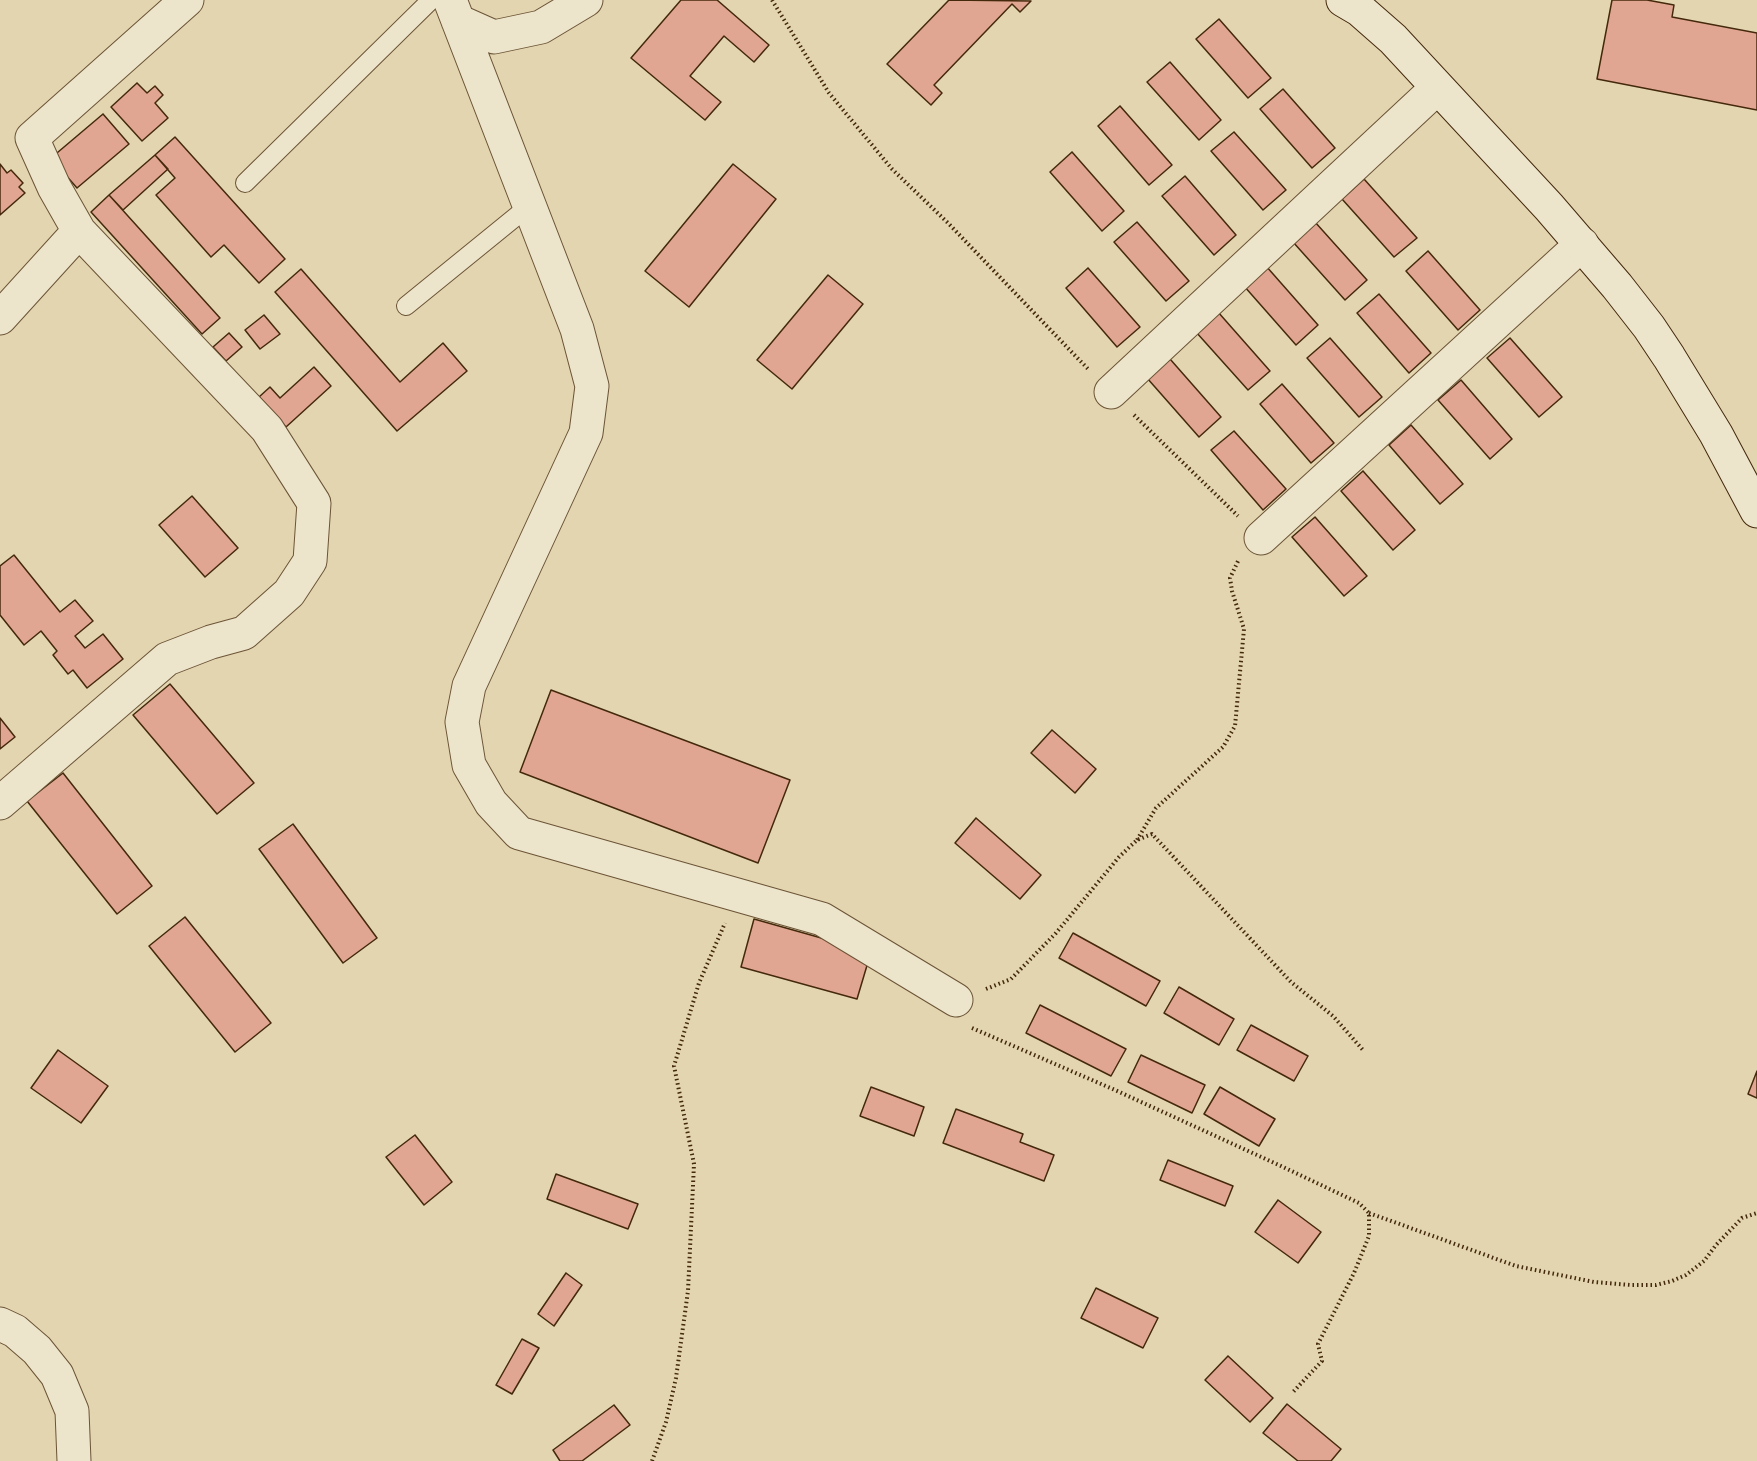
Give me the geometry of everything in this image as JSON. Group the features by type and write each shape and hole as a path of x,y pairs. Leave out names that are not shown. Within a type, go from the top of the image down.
{"street":[{"path":"0,803 167,659 211,642 244,633 289,592 310,561 314,503 267,429 79,231 54,187 32,138 187,0"},
{"path":"454,10 494,37 541,27 586,0"},
{"path":"1343,0 1360,10 1393,39 1582,244 1649,327 1669,357 1716,434 1757,511"},
{"path":"454,10 577,329 592,386 586,434 469,686 462,722 469,765 491,803 519,833 822,919 956,1000"},
{"path":"1110,392 1437,88"},
{"path":"0,318 79,231"},
{"path":"1261,538 1582,244"},
{"path":"0,1324 15,1331 38,1350 57,1375 72,1412 74,1461"}],"lane":[{"path":"245,183 430,0"},
{"path":"406,306 529,206"}],"path":[{"path":"772,0 829,93 892,170 948,223 1110,392 1261,538 1244,551 1230,578 1244,629 1235,726 1223,747 1156,808 1137,840 1119,857 1056,933 1011,979 956,1000 971,1028 1115,1090 1283,1167 1359,1203 1369,1213 1516,1266 1594,1282 1656,1285 1686,1275 1704,1261 1742,1218 1757,1213"},
{"path":"1137,840 1152,834 1291,982 1333,1016 1363,1050"},
{"path":"652,1461 666,1422 676,1378 688,1291 694,1164 674,1066 699,983 736,894"},
{"path":"1293,1392 1322,1361 1318,1344 1366,1245 1369,1236 1369,1213"}],"building":[{"path":"681,0 717,0 769,45 754,62 724,36 690,76 721,102 705,120 631,58"},
{"path":"949,0 1031,1 1020,12 1012,4 934,85 942,93 931,105 887,64"},
{"path":"1612,0 1647,0 1674,5 1672,17 1757,33 1757,110 1597,79"},
{"path":"1219,19 1271,78 1248,98 1196,39"},
{"path":"1170,62 1221,120 1199,140 1147,82"},
{"path":"137,83 147,93 155,86 163,95 155,103 168,118 142,141 111,107"},
{"path":"1283,89 1335,148 1312,168 1260,109"},
{"path":"1120,106 1172,165 1149,185 1098,126"},
{"path":"103,114 129,144 77,188 51,158"},
{"path":"1234,132 1286,190 1263,210 1211,151"},
{"path":"175,137 285,259 259,283 224,245 211,257 156,195 175,178 155,155"},
{"path":"1072,152 1124,211 1102,231 1050,172"},
{"path":"155,155 168,169 123,210 109,195"},
{"path":"0,164 7,173 11,170 23,183 19,187 25,193 0,215"},
{"path":"733,164 776,199 689,307 645,271"},
{"path":"1185,176 1236,235 1214,255 1162,196"},
{"path":"1364,179 1417,238 1394,257 1342,199"},
{"path":"109,195 220,318 202,334 91,212"},
{"path":"1137,222 1189,281 1166,301 1114,242"},
{"path":"1315,222 1367,280 1345,300 1293,242"},
{"path":"1428,251 1480,310 1458,330 1406,271"},
{"path":"1266,266 1318,325 1296,345 1244,286"},
{"path":"1088,268 1140,327 1117,347 1066,288"},
{"path":"301,269 400,382 443,343 467,371 397,431 275,292"},
{"path":"828,275 863,304 792,389 757,360"},
{"path":"1379,294 1431,353 1409,373 1357,313"},
{"path":"1218,312 1270,371 1248,390 1196,332"},
{"path":"264,315 280,334 260,349 245,330"},
{"path":"229,333 242,347 226,361 213,347"},
{"path":"1330,338 1382,397 1359,417 1307,358"},
{"path":"1510,338 1562,397 1539,417 1487,358"},
{"path":"1170,359 1221,417 1199,437 1147,378"},
{"path":"314,367 331,386 286,427 259,397 270,387 280,398"},
{"path":"1461,380 1512,439 1490,459 1438,400"},
{"path":"1282,384 1334,443 1311,463 1260,404"},
{"path":"1411,425 1463,484 1440,504 1389,445"},
{"path":"1234,431 1286,489 1263,510 1211,450"},
{"path":"1363,471 1415,530 1393,550 1341,491"},
{"path":"192,496 238,548 205,577 159,525"},
{"path":"1315,517 1367,576 1344,596 1292,537"},
{"path":"14,555 60,612 75,600 93,621 75,636 85,648 103,634 123,659 87,688 73,670 68,674 53,655 57,651 41,631 24,645 0,615 0,566"},
{"path":"170,684 254,783 217,814 133,715"},
{"path":"551,690 790,780 758,863 520,772"},
{"path":"0,718 15,737 0,749"},
{"path":"1052,730 1096,769 1075,793 1031,753"},
{"path":"63,773 152,886 117,914 27,801"},
{"path":"976,818 1041,875 1020,899 955,843"},
{"path":"293,824 377,938 343,963 259,849"},
{"path":"185,917 271,1023 235,1052 149,946"},
{"path":"754,919 871,952 857,999 741,967"},
{"path":"1073,933 1160,981 1146,1006 1059,958"},
{"path":"1179,987 1234,1019 1219,1045 1164,1013"},
{"path":"1040,1005 1126,1049 1111,1076 1026,1033"},
{"path":"1251,1025 1308,1056 1294,1081 1237,1050"},
{"path":"58,1050 108,1086 81,1123 31,1088"},
{"path":"1141,1055 1205,1085 1192,1113 1128,1082"},
{"path":"1757,1071 1757,1098 1748,1094"},
{"path":"871,1087 924,1107 914,1136 860,1116"},
{"path":"1220,1087 1275,1119 1259,1146 1204,1114"},
{"path":"956,1109 1023,1134 1020,1142 1054,1155 1044,1181 943,1143"},
{"path":"415,1135 452,1182 424,1205 386,1157"},
{"path":"1168,1160 1233,1186 1225,1206 1160,1180"},
{"path":"556,1174 638,1204 628,1229 547,1199"},
{"path":"1278,1200 1321,1232 1298,1263 1255,1232"},
{"path":"566,1273 582,1285 554,1326 538,1314"},
{"path":"1096,1288 1158,1318 1143,1348 1081,1318"},
{"path":"522,1339 539,1348 512,1394 496,1385"},
{"path":"1228,1356 1273,1398 1250,1422 1205,1380"},
{"path":"1287,1404 1341,1449 1331,1461 1298,1461 1263,1433"},
{"path":"614,1405 630,1425 582,1461 560,1461 553,1450"}]}
